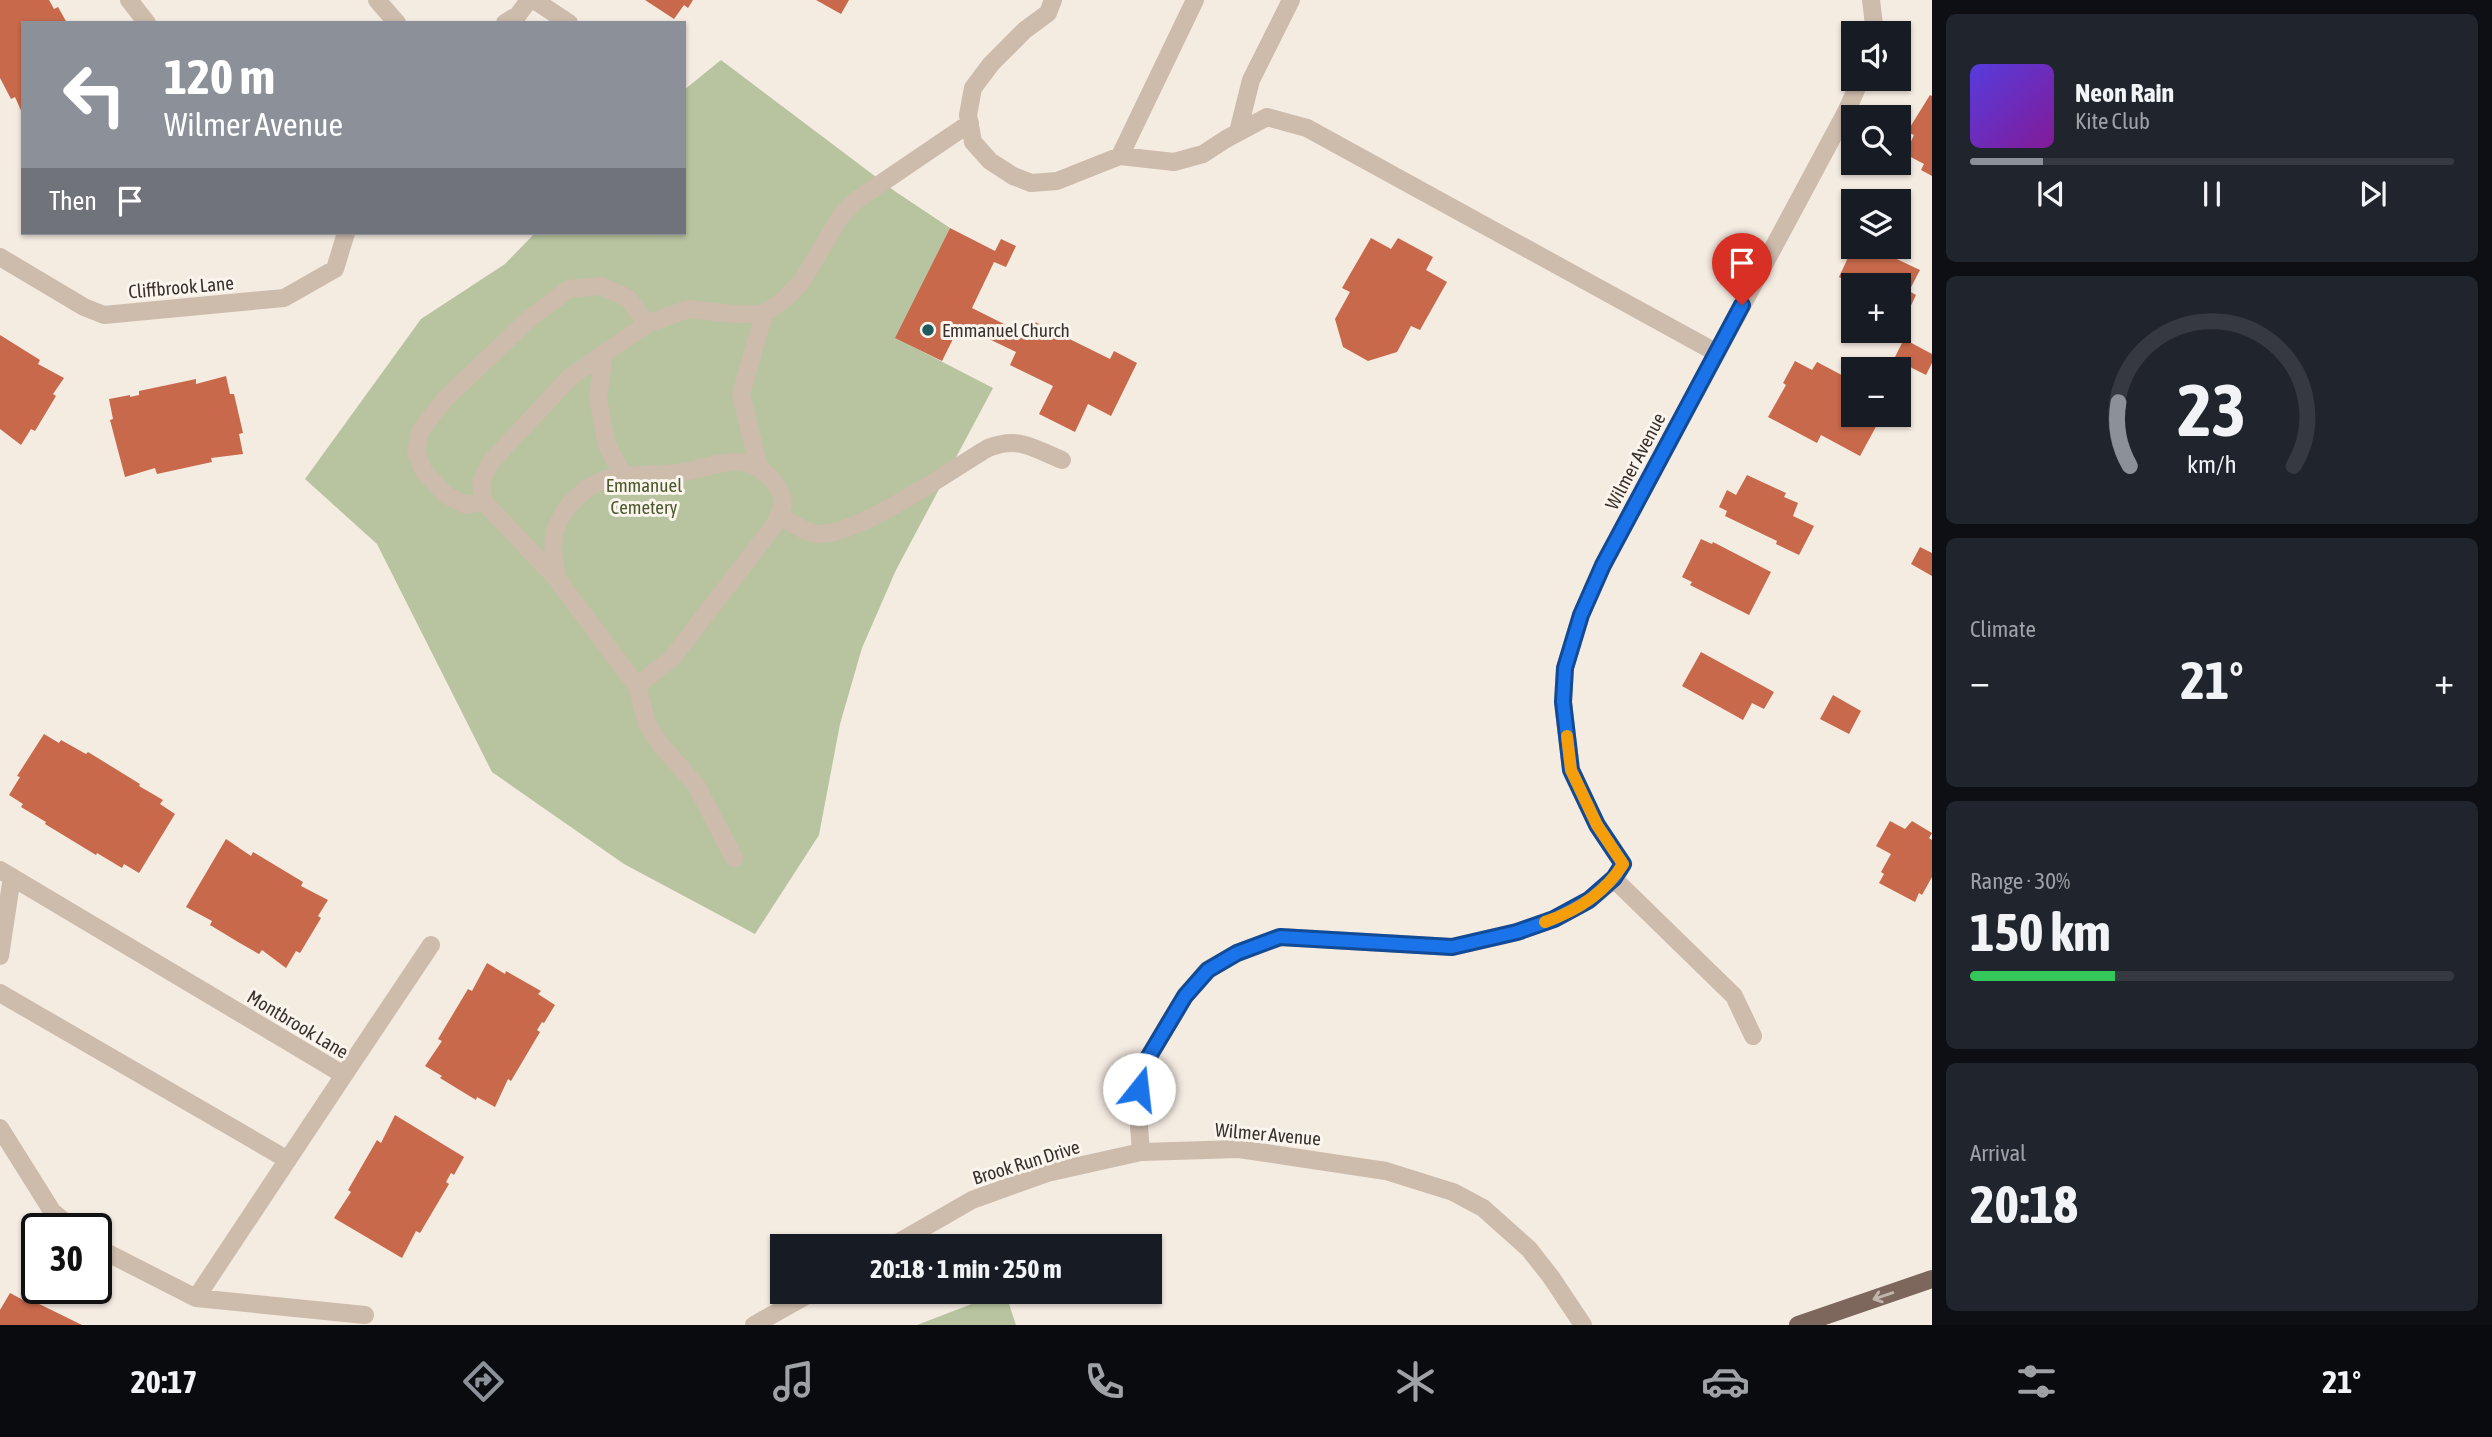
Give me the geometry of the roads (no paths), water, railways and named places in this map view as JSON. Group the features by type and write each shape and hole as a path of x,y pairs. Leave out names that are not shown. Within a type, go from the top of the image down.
{"main road":[{"path":"1798,1325 1932,1279"}],"street":[{"path":"129,0 145,21"},
{"path":"377,0 395,21"},
{"path":"508,21 518,15 531,0 566,21"},
{"path":"1053,0 1048,13 1025,30 991,64 973,88 968,115 973,142 990,161 1013,176 1031,183 1056,181 1120,156 1174,162 1203,154 1267,117 1307,128 1717,353"},
{"path":"1120,156 1195,0"},
{"path":"1238,132 1251,80 1291,0"},
{"path":"1871,0 1874,21"},
{"name":"Wilmer Avenue","path":"1614,878 1623,864 1597,825 1571,770 1563,702 1565,668 1581,615 1603,565 1856,91"},
{"path":"734,858 696,785 647,724 637,686 557,579 484,502 481,482 489,463 570,377 647,324 688,309 764,314 786,299 802,281 840,217 855,201 970,123"},
{"name":"Cliffbrook Lane","path":"0,257 84,307 104,315 284,298 335,269 345,235"},
{"path":"484,502 466,505 446,495 424,472 416,452 420,431 445,399 530,318 569,289 601,286 628,298 647,324"},
{"path":"759,468 741,394 764,314"},
{"path":"604,353 598,400 607,445 624,477"},
{"path":"779,515 802,529 817,534 835,532 874,517 988,447 1005,442 1017,442 1062,460"},
{"path":"557,579 553,549 555,531 569,505 589,486 611,478 681,473 724,463 742,462 759,468 772,478 781,492 784,505 779,515 673,657 637,686"},
{"name":"Montbrook Lane","path":"0,956 6,874 344,1076 196,1298"},
{"path":"1141,1152 1138,1114 1142,1068 1185,996 1208,970 1237,953 1280,937 1452,947 1517,932 1554,919 1589,900 1614,878 1734,996 1753,1036"},
{"path":"344,1076 431,945"},
{"path":"0,993 288,1160"},
{"path":"0,1128 54,1213"},
{"name":"Wilmer Avenue","path":"1141,1152 1180,1149 1249,1150 1386,1171 1453,1192 1483,1208 1529,1249 1583,1325"},
{"name":"Brook Run Drive","path":"913,1234 972,1200 1010,1185 1047,1173 1141,1152"},
{"path":"112,1255 196,1298 365,1315"},
{"path":"754,1325 792,1304"}],"place":[{"name":"Emmanuel Church","path":"928,330"}],"park label":[{"name":"Emmanuel Cemetery","path":"644,496"}]}
